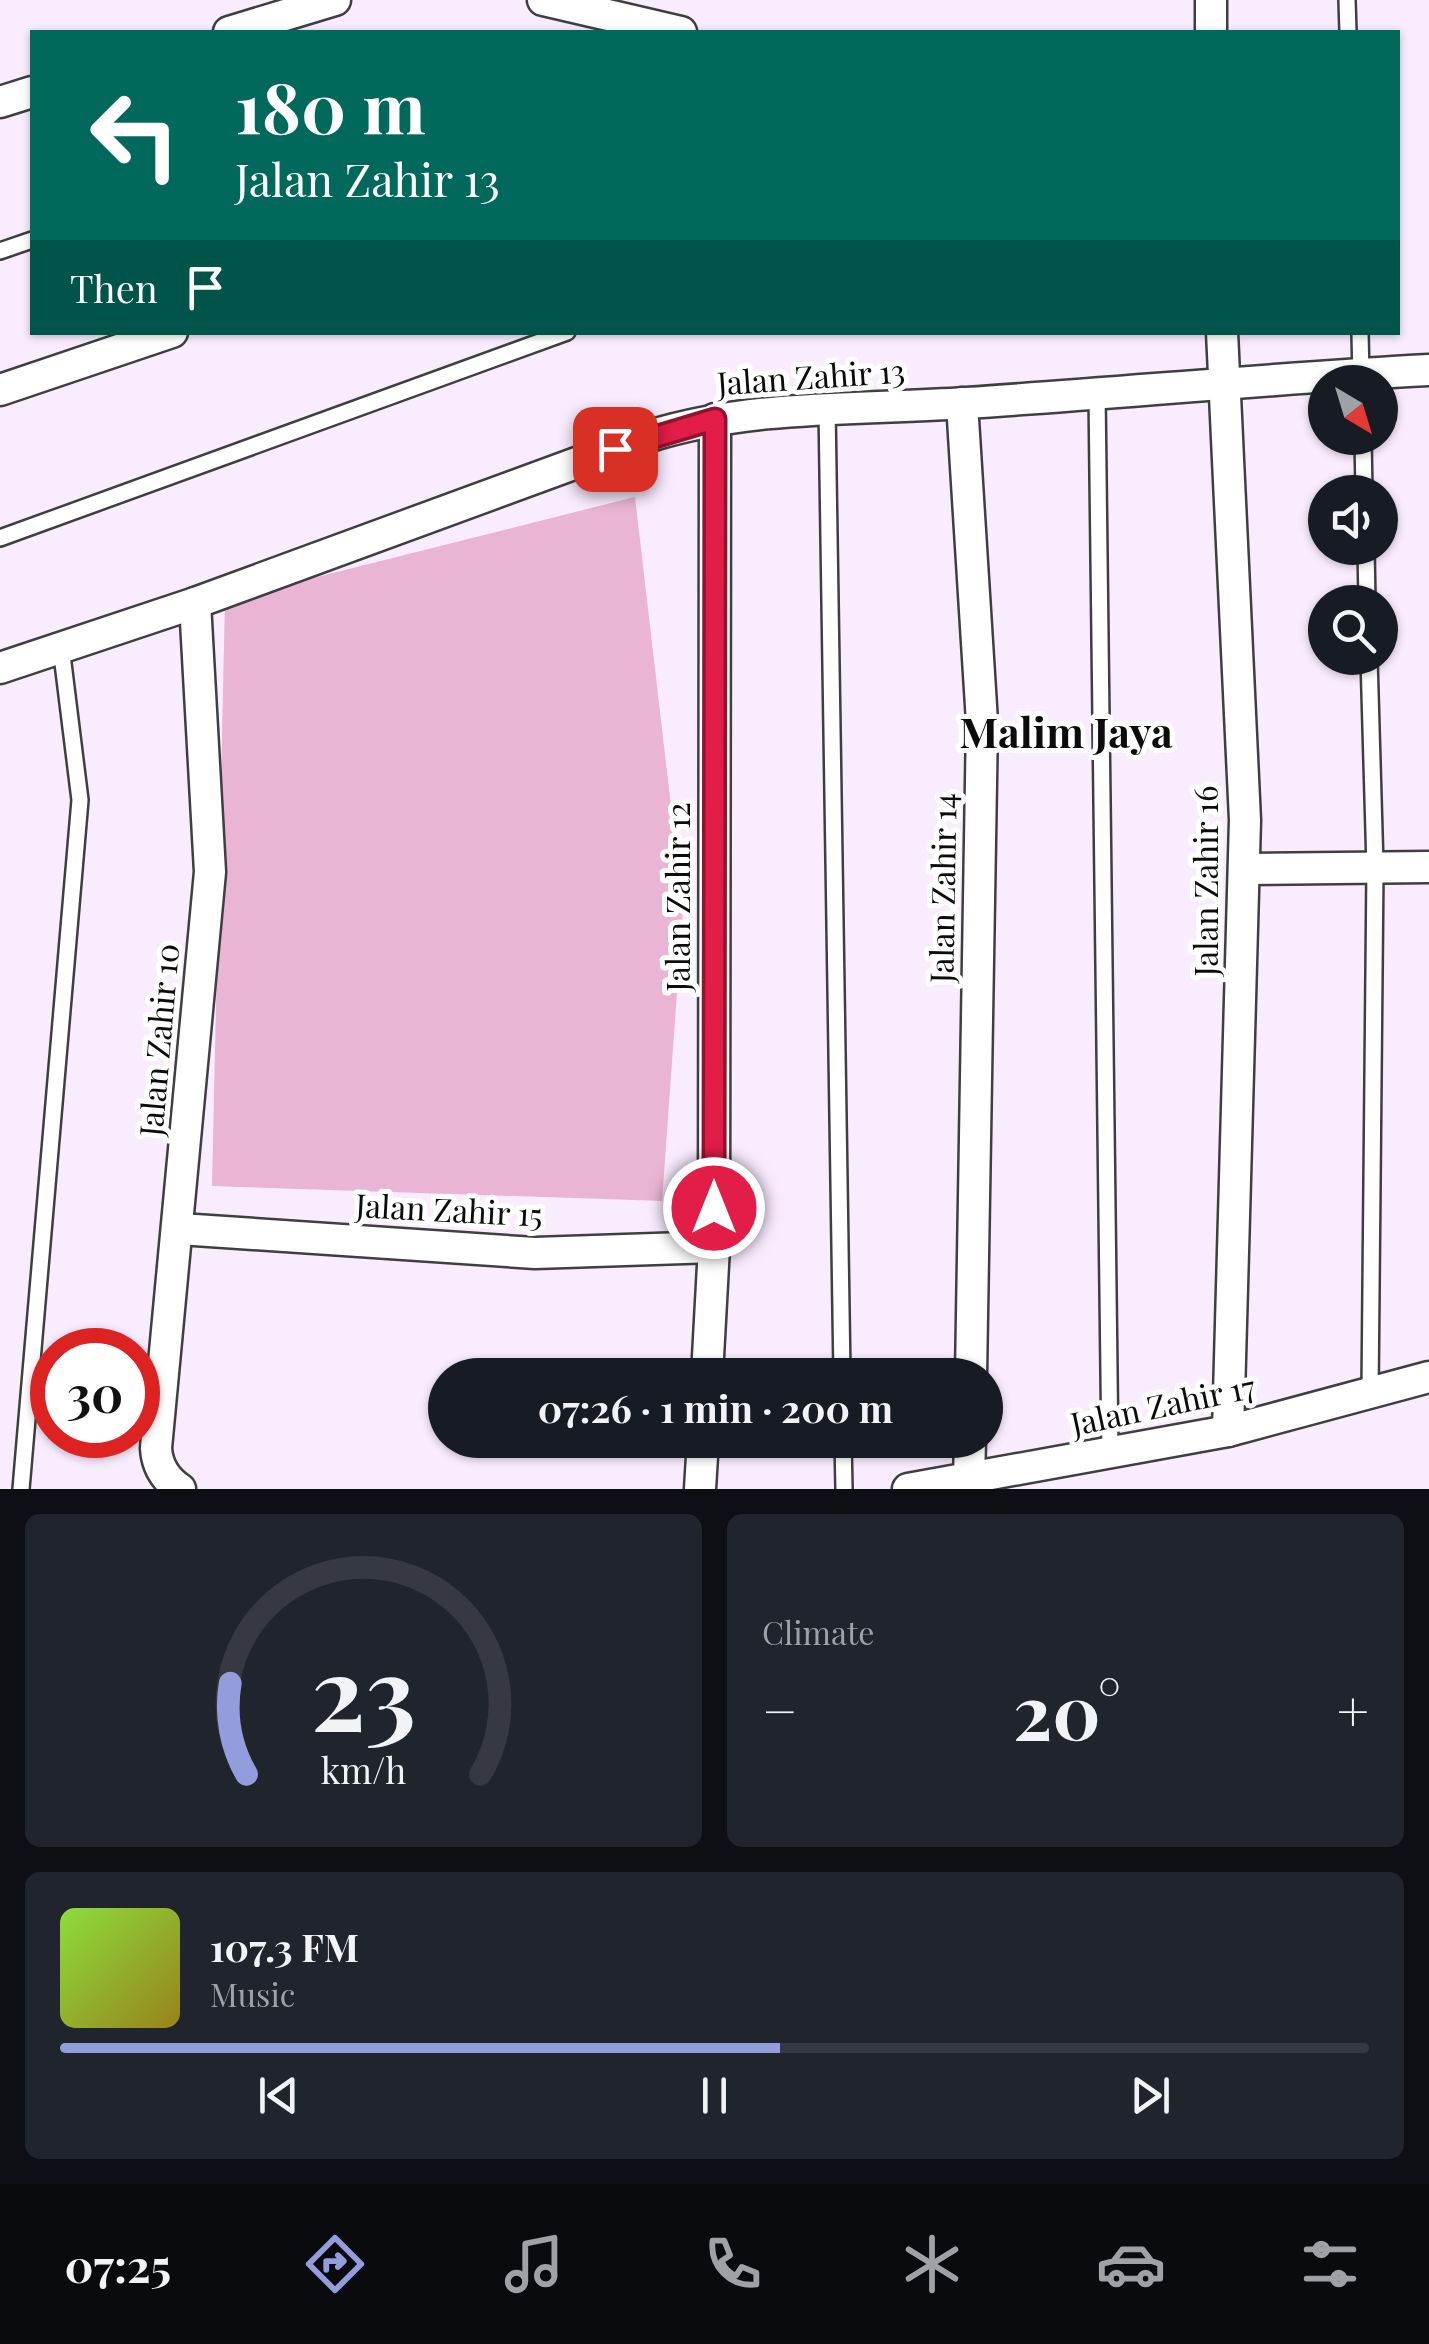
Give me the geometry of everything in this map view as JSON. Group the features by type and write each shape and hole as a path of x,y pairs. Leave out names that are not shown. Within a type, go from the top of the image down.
{"street":[{"path":"235,30 335,0"},
{"path":"542,0 673,30"},
{"path":"0,102 30,93"},
{"path":"0,390 163,335"},
{"name":"Jalan Zahir 16","path":"1222,335 1244,869 1228,1430"},
{"name":"Jalan Zahir 13","path":"1398,374 1429,370"},
{"name":"Jalan Zahir 13","path":"0,668 194,603 650,436 715,419 826,408 1308,381"},
{"name":"Jalan Zahir 14","path":"962,403 982,722 971,1358"},
{"name":"Jalan Zahir 12","path":"708,1358 714,1247 715,419"},
{"name":"Jalan Zahir 10","path":"174,1484 157,1461 156,1448 180,1230 210,872 194,603"},
{"path":"1244,869 1429,866"},
{"name":"Jalan Zahir 15","path":"180,1230 536,1253 714,1247"},
{"name":"Jalan Zahir 17","path":"908,1489 1110,1455 1228,1430 1429,1376"},
{"path":"700,1489 702,1458"},
{"path":"969,1480 970,1458"}],"lane":[{"path":"1347,0 1348,30"},
{"path":"0,251 30,241"},
{"path":"0,538 558,335"},
{"path":"1360,335 1361,365"},
{"path":"1097,393 1110,1455"},
{"path":"826,408 842,1358"},
{"path":"22,1489 80,800 61,647"},
{"path":"1369,675 1374,867 1370,1393"},
{"path":"843,1458 844,1489"}],"shaded area":[{"path":"635,497 683,909 662,1201 212,1186 225,600"}],"district":[{"name":"Malim Jaya","path":"1066,733"}],"route":[{"path":"615,449 715,419 714,1208"}]}
